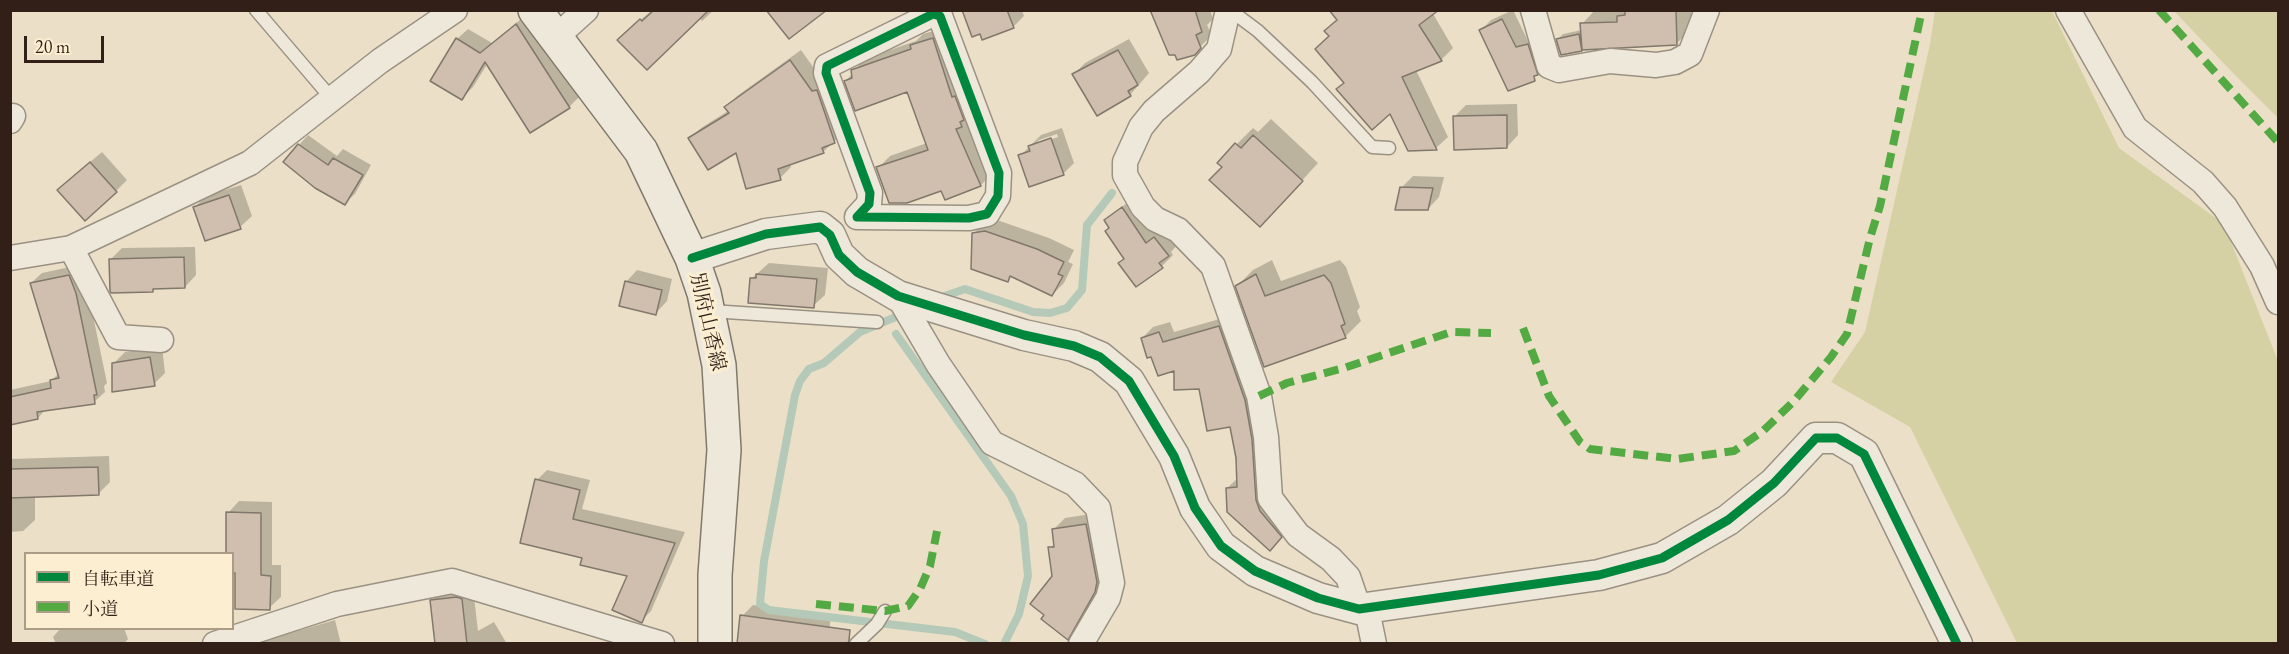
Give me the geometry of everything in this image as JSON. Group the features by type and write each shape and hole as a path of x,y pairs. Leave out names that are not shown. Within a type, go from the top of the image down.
{"main road":[{"name":"別府山香線","path":"535,10 641,151 692,258 709,311 719,365 724,450 715,575 715,644"}],"street":[{"path":"10,258 71,248 250,163 380,61 455,10"},
{"path":"555,38 586,10"},
{"path":"1229,10 1219,49 1199,72 1154,111 1141,127 1125,162 1125,176 1143,207 1155,219 1178,230 1213,266 1259,396 1266,437 1270,498 1298,536 1331,559 1348,577 1363,610 1374,644"},
{"path":"1533,10 1537,33 1549,66 1559,70 1610,61 1656,65 1675,62 1690,54 1707,10"},
{"path":"2068,10 2135,128 2203,182 2225,207 2262,266 2278,302"},
{"path":"692,258 766,234 820,227 858,217 969,218 987,214 999,196 999,173 940,16 933,14 827,66 826,73 870,192 869,204 858,217"},
{"path":"820,227 830,235 839,255 857,272 898,296 1024,334 1074,346 1108,362 1129,381 1174,456 1195,508 1221,546 1255,571 1318,598 1363,610 1599,575 1662,558 1728,520 1774,483 1816,438 1836,438 1864,454 1957,644"},
{"path":"71,248 118,337 161,340"},
{"path":"898,296 938,364 992,443 1075,484 1098,508 1112,583 1108,598 1081,644"},
{"path":"215,644 337,604 452,581 662,644"}],"lane":[{"path":"256,10 332,99"},
{"path":"1229,10 1312,82 1372,147 1389,148"},
{"path":"709,311 877,322"},
{"path":"856,644 877,624 885,611"}],"shaded area":[{"path":"1935,11 2052,11 2119,148 2224,224 2278,361 2278,643 2017,643 1910,427 1831,382 1865,332 1930,44"},
{"path":"2174,11 2278,11 2278,118 2234,74"}],"building":[{"path":"654,10 709,10 647,70 617,40 640,19 642,21"},
{"path":"766,10 827,10 789,39"},
{"path":"962,10 1007,10 1014,28 982,40 980,34 972,37"},
{"path":"1150,10 1195,10 1202,32 1196,35 1201,48 1195,55 1177,60 1175,55 1169,55"},
{"path":"1329,10 1439,10 1419,25 1442,61 1402,77 1437,150 1408,151 1390,114 1372,130 1336,89 1344,83 1315,49 1329,36 1324,31 1337,20"},
{"path":"1625,10 1676,10 1677,45 1582,50 1580,23 1617,22 1617,16 1625,15"},
{"path":"1502,19 1516,47 1528,44 1538,75 1534,76 1535,81 1508,91 1479,30"},
{"path":"516,24 570,108 530,133 485,62 462,100 430,81 456,38 480,53"},
{"path":"1579,34 1582,51 1561,55 1556,39"},
{"path":"933,38 952,97 955,96 964,120 960,122 962,127 956,129 981,186 945,200 941,191 907,203 889,203 876,167 928,150 907,92 855,111 844,81 852,78 851,70 911,49 910,45"},
{"path":"1118,50 1138,85 1128,91 1131,96 1097,116 1072,74"},
{"path":"790,60 812,91 817,90 835,143 822,148 824,153 778,169 781,180 746,189 736,153 708,170 688,138 729,113 724,107"},
{"path":"1507,115 1507,148 1454,150 1453,116"},
{"path":"1253,135 1303,181 1260,227 1209,180 1222,167 1217,163 1235,143 1241,148"},
{"path":"1051,138 1064,175 1029,187 1018,155 1030,151 1028,146"},
{"path":"298,144 328,165 333,158 363,175 345,205 315,188 283,162"},
{"path":"90,162 117,192 85,221 57,190"},
{"path":"1400,187 1433,188 1428,210 1395,210"},
{"path":"229,195 241,229 205,241 193,207"},
{"path":"1122,207 1146,243 1154,237 1169,256 1159,263 1163,268 1136,287 1118,263 1124,259 1105,231 1109,228 1104,220"},
{"path":"985,231 1037,249 1064,262 1058,274 1063,276 1052,296 1010,276 1008,282 971,269 972,233"},
{"path":"184,257 185,288 153,289 153,292 111,293 110,291 109,259"},
{"path":"756,274 817,279 814,308 748,303 750,278 756,278"},
{"path":"1256,274 1265,296 1324,275 1331,283 1345,324 1341,326 1346,338 1264,367 1235,286"},
{"path":"69,275 76,293 97,395 94,395 95,404 37,412 38,419 10,425 10,397 51,388 50,380 59,378 30,283"},
{"path":"625,281 662,290 656,315 619,306"},
{"path":"1219,326 1245,400 1252,439 1256,500 1260,511 1282,537 1270,551 1227,512 1226,488 1237,487 1236,458 1230,427 1207,431 1199,389 1174,390 1174,371 1158,376 1151,357 1147,358 1141,338 1159,332 1163,342"},
{"path":"150,357 155,386 112,392 112,363"},
{"path":"98,467 99,495 10,498 10,469"},
{"path":"535,479 580,490 573,519 675,543 642,623 612,610 627,576 580,565 582,558 520,543"},
{"path":"226,512 261,513 261,575 271,576 270,610 235,609 234,552 226,552"},
{"path":"1086,524 1097,582 1095,592 1068,640 1041,619 1044,615 1030,604 1052,576 1048,547 1054,547 1052,529"},
{"path":"457,597 462,599 467,644 435,644 430,600"},
{"path":"740,615 850,630 849,640 848,644 737,644"}],"waterway":[{"path":"936,299 965,289 1033,312 1050,313 1067,308 1082,290 1087,225 1112,193"},
{"path":"905,313 860,332 824,363 809,369 800,381 795,395 764,561 760,604 769,610 955,632 985,644"},
{"path":"896,334 1011,496 1023,524 1028,576 1019,614 1004,644"}],"marked path":[{"path":"1523,328 1549,396 1580,442 1590,449 1677,459 1734,451 1763,431 1794,401 1847,334 1880,206 1922,10"},
{"path":"2159,10 2278,142"},
{"path":"1259,396 1287,383 1344,368 1451,332 1491,333"},
{"path":"816,604 885,611 908,606 920,589 930,566 937,531"}],"cycle path":[{"path":"933,14 940,16 999,173 998,196 987,214 969,218 857,217 869,204 870,193 826,73 827,66 933,14"},
{"path":"692,258 766,234 820,227 830,235 839,255 857,272 898,296 1024,335 1074,346 1100,357 1129,381 1174,456 1195,508 1221,546 1255,571 1318,598 1359,609 1599,575 1662,558 1728,520 1774,483 1816,438 1837,438 1864,454 1957,644"}]}
